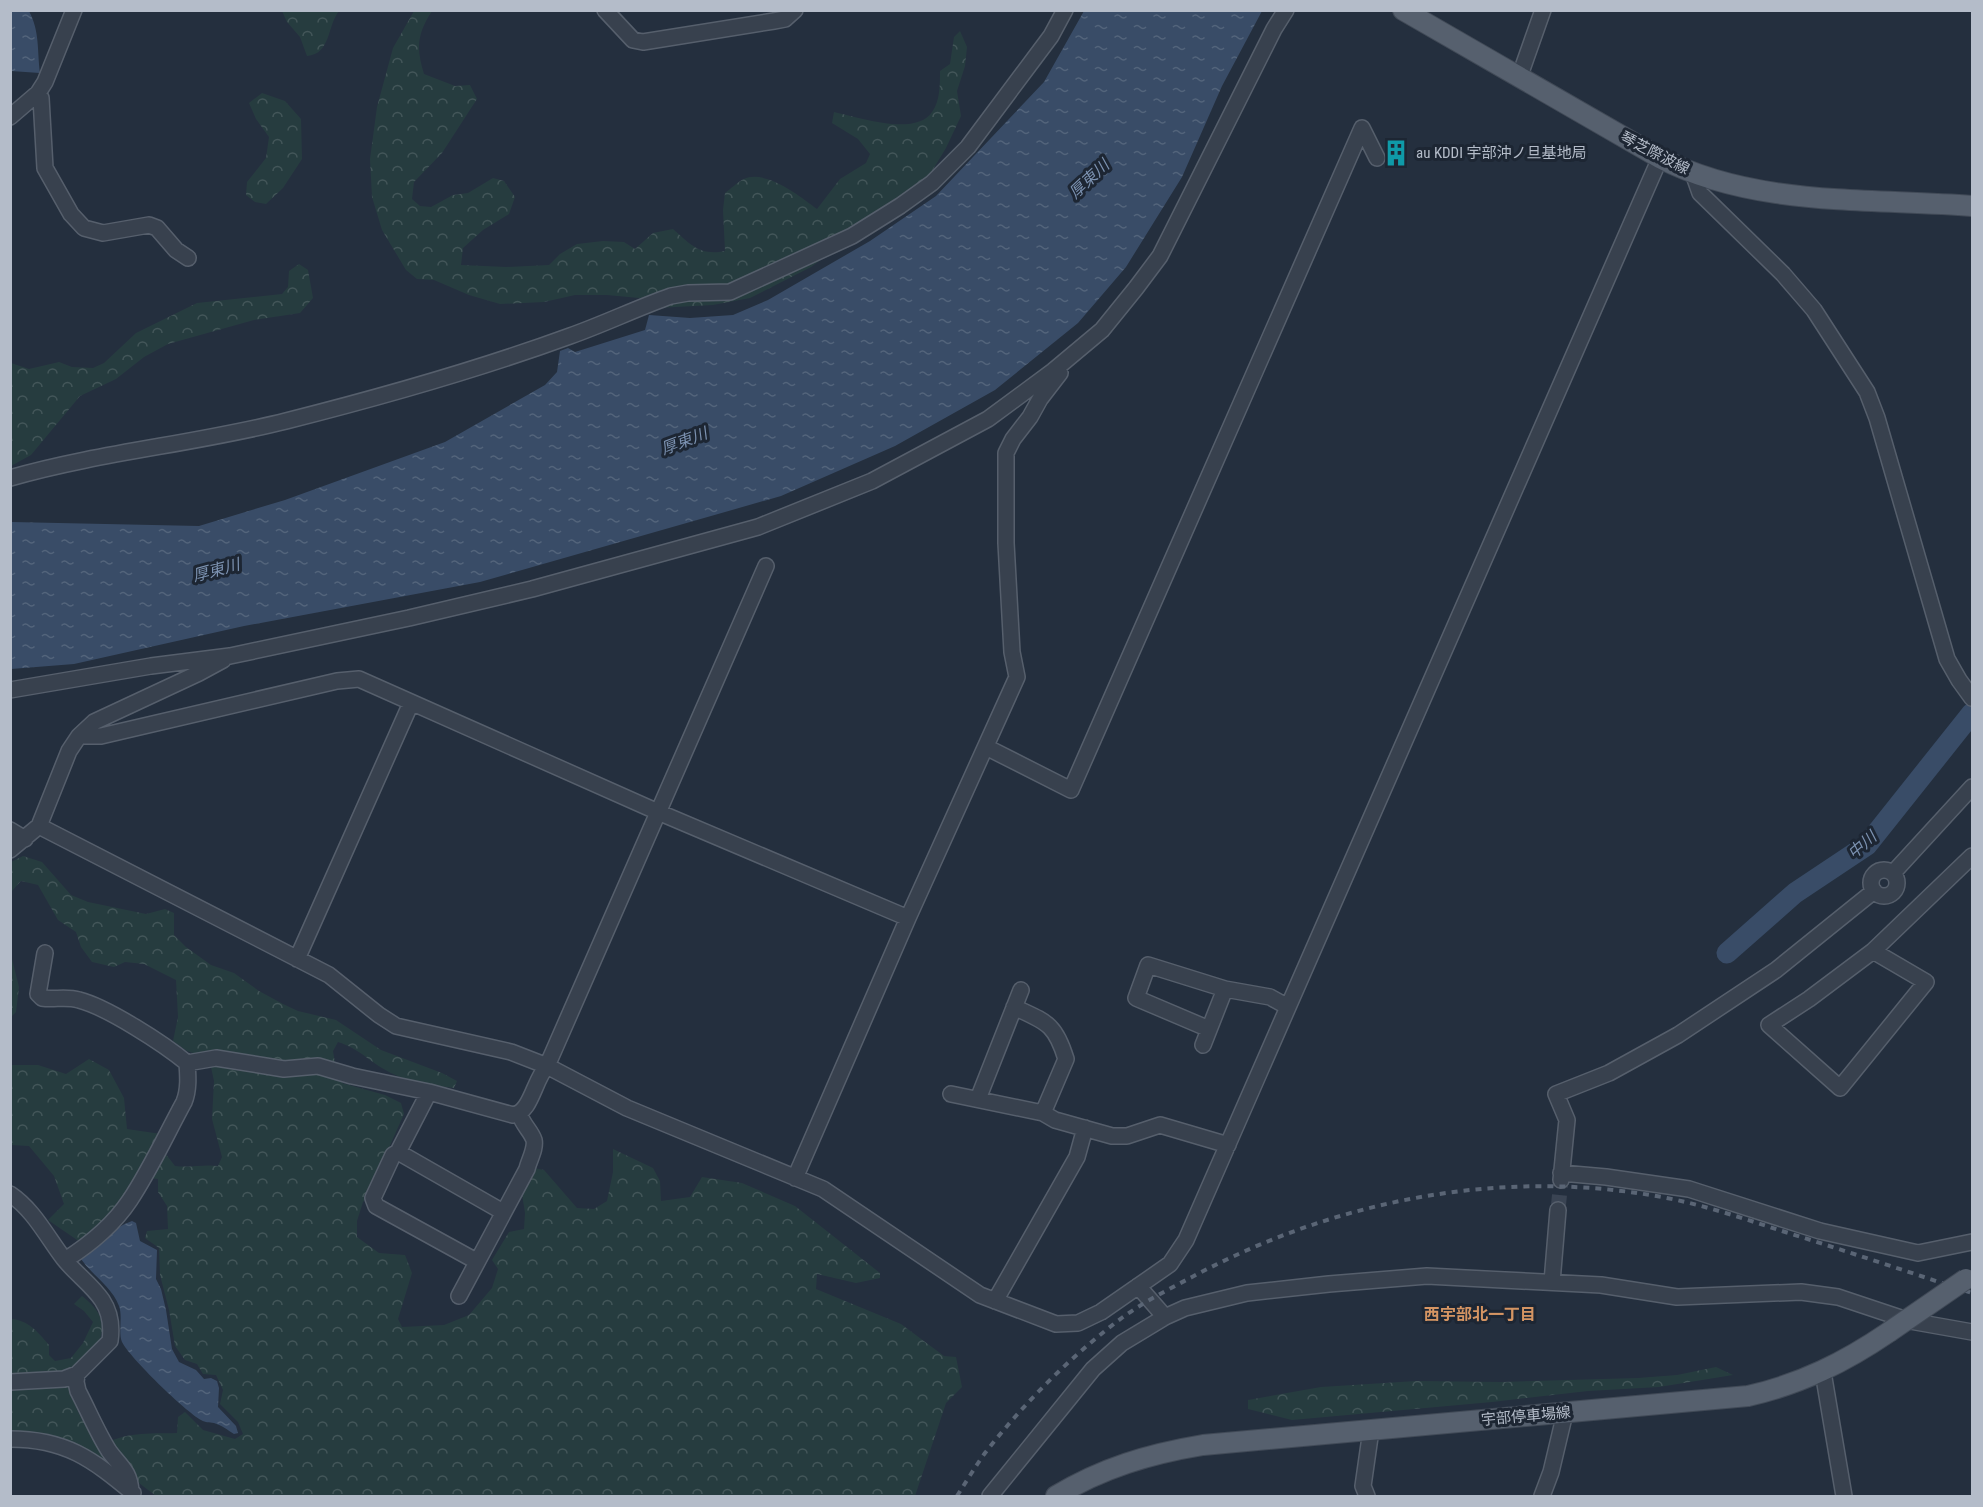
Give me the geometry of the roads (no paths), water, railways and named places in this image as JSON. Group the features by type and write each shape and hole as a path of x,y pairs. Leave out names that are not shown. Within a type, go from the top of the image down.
{"main road":[{"name":"琴芝際波線","path":"1403,10 1660,159 1693,173 1779,194 1972,206"},
{"name":"宇部停車場線","path":"1056,1497 1083,1481 1144,1456 1203,1444 1748,1396 1781,1388 1823,1372 1889,1332 1970,1276"}],"street":[{"path":"10,117 38,93 63,42 74,10"},
{"path":"605,10 633,40 643,42 785,19 795,10"},
{"path":"10,478 48,467 236,433 298,417 418,384 570,336 671,296 688,293 730,292 759,280 877,222 932,183 968,147 1051,36 1065,10"},
{"path":"10,690 151,666 230,656 532,589 758,526 872,481 942,445 988,419 1069,358 1102,330 1136,288 1160,256 1274,29 1286,10"},
{"path":"1520,78 1543,10"},
{"path":"38,93 41,98 45,168 71,214 84,228 103,233 149,225 157,228 176,250 188,258"},
{"path":"986,747 1071,790 1362,128 1377,159"},
{"path":"39,826 329,975 396,1026 511,1052 547,1066 627,1108 824,1189 980,1295 1044,1321 1068,1325 1089,1319 1170,1264 1186,1240 1660,159"},
{"path":"1693,173 1700,193 1784,274 1814,310 1867,392 1877,418 1947,658 1972,698"},
{"path":"795,1178 908,918 1017,677 1012,652 1006,543 1006,453 1040,399 1068,364 1069,358"},
{"path":"187,1063 216,1058 277,1068 318,1066 352,1077 429,1092 513,1115 520,1114 525,1109 539,1074 547,1066 766,566"},
{"path":"10,850 39,826 69,752 79,736 94,722 230,656"},
{"path":"79,736 101,736 348,679 359,679 658,812 908,918"},
{"path":"297,959 411,703"},
{"path":"1972,787 1893,873 1886,870 1878,871 1873,876 1871,884 1874,891 1776,970 1678,1035 1609,1073 1556,1094 1567,1120 1561,1176 1606,1177 1689,1189 1820,1231 1840,1233 1918,1253 1972,1242"},
{"path":"10,830 26,838"},
{"path":"1873,951 1926,982 1840,1088 1769,1025 1809,999 1873,951 1972,856"},
{"path":"45,953 38,994 42,998 59,997 82,1000 112,1014 187,1063 188,1077 184,1102 129,1202 108,1226 65,1260"},
{"path":"1209,1029 1136,998 1148,965 1225,989 1270,997 1288,1007"},
{"path":"1203,1045 1225,989"},
{"path":"978,1099 1021,990"},
{"path":"1014,1007 1047,1023 1054,1030 1066,1059 1043,1113"},
{"path":"429,1092 398,1152 393,1155 373,1198 376,1206 476,1261"},
{"path":"951,1094 1043,1113 1055,1120 1112,1136 1127,1136 1160,1125 1228,1145"},
{"path":"459,1296 527,1169 534,1142 522,1123 520,1114"},
{"path":"995,1301 1077,1157 1085,1128"},
{"path":"398,1152 502,1212"},
{"path":"10,1194 20,1200 32,1213 65,1260 102,1300 109,1316 111,1333 110,1341 77,1374 64,1379 10,1382"},
{"path":"1552,1282 1558,1210"},
{"path":"990,1497 1099,1363 1122,1342 1185,1308 1223,1298 1329,1284 1427,1276 1601,1285 1677,1297 1816,1293 1838,1297 1910,1321 1972,1332"},
{"path":"1138,1286 1165,1317"},
{"path":"1823,1372 1844,1497"},
{"path":"77,1374 78,1391 110,1451 123,1465 134,1494"},
{"path":"1542,1497 1551,1472 1564,1413"},
{"path":"1367,1497 1363,1486 1371,1430"},
{"path":"10,1439 27,1439 60,1445 80,1454 134,1494"}],"water":[{"path":"10,11 29,11 33,19 37,34 40,73 11,71"},
{"name":"厚東川","path":"1084,11 1262,11 1222,86 1182,177 1126,267 1078,323 995,390 895,446 781,496 480,582 244,626 74,664 11,669 11,522 199,526 285,500 445,442 545,385 557,372 560,351 568,348 575,352 645,330 649,315 690,318 733,315 768,300 870,241 936,196 1044,82"},
{"path":"132,1221 136,1223 140,1241 157,1250 156,1279 166,1310 172,1349 179,1362 196,1370 204,1379 211,1378 217,1381 218,1407 236,1426 238,1433 234,1434 219,1425 203,1421 193,1415 146,1371 122,1342 120,1310 116,1299 81,1259 110,1233"}],"waterway":[{"name":"中川","path":"1727,953 1795,893 1867,845 1972,713"}],"tunnel":[{"path":"1558,1210 1561,1180"}],"railway":[{"path":"957,1496 985,1453 1032,1398 1085,1347 1131,1311 1174,1286 1245,1251 1301,1229 1357,1211 1415,1198 1473,1190 1532,1186 1591,1188 1650,1195 1733,1215 1972,1293"}],"place":[{"name":"au KDDI 宇部沖ノ旦基地局","path":"1396,153"}],"district":[{"name":"西宇部北一丁目","path":"1480,1314"}]}
